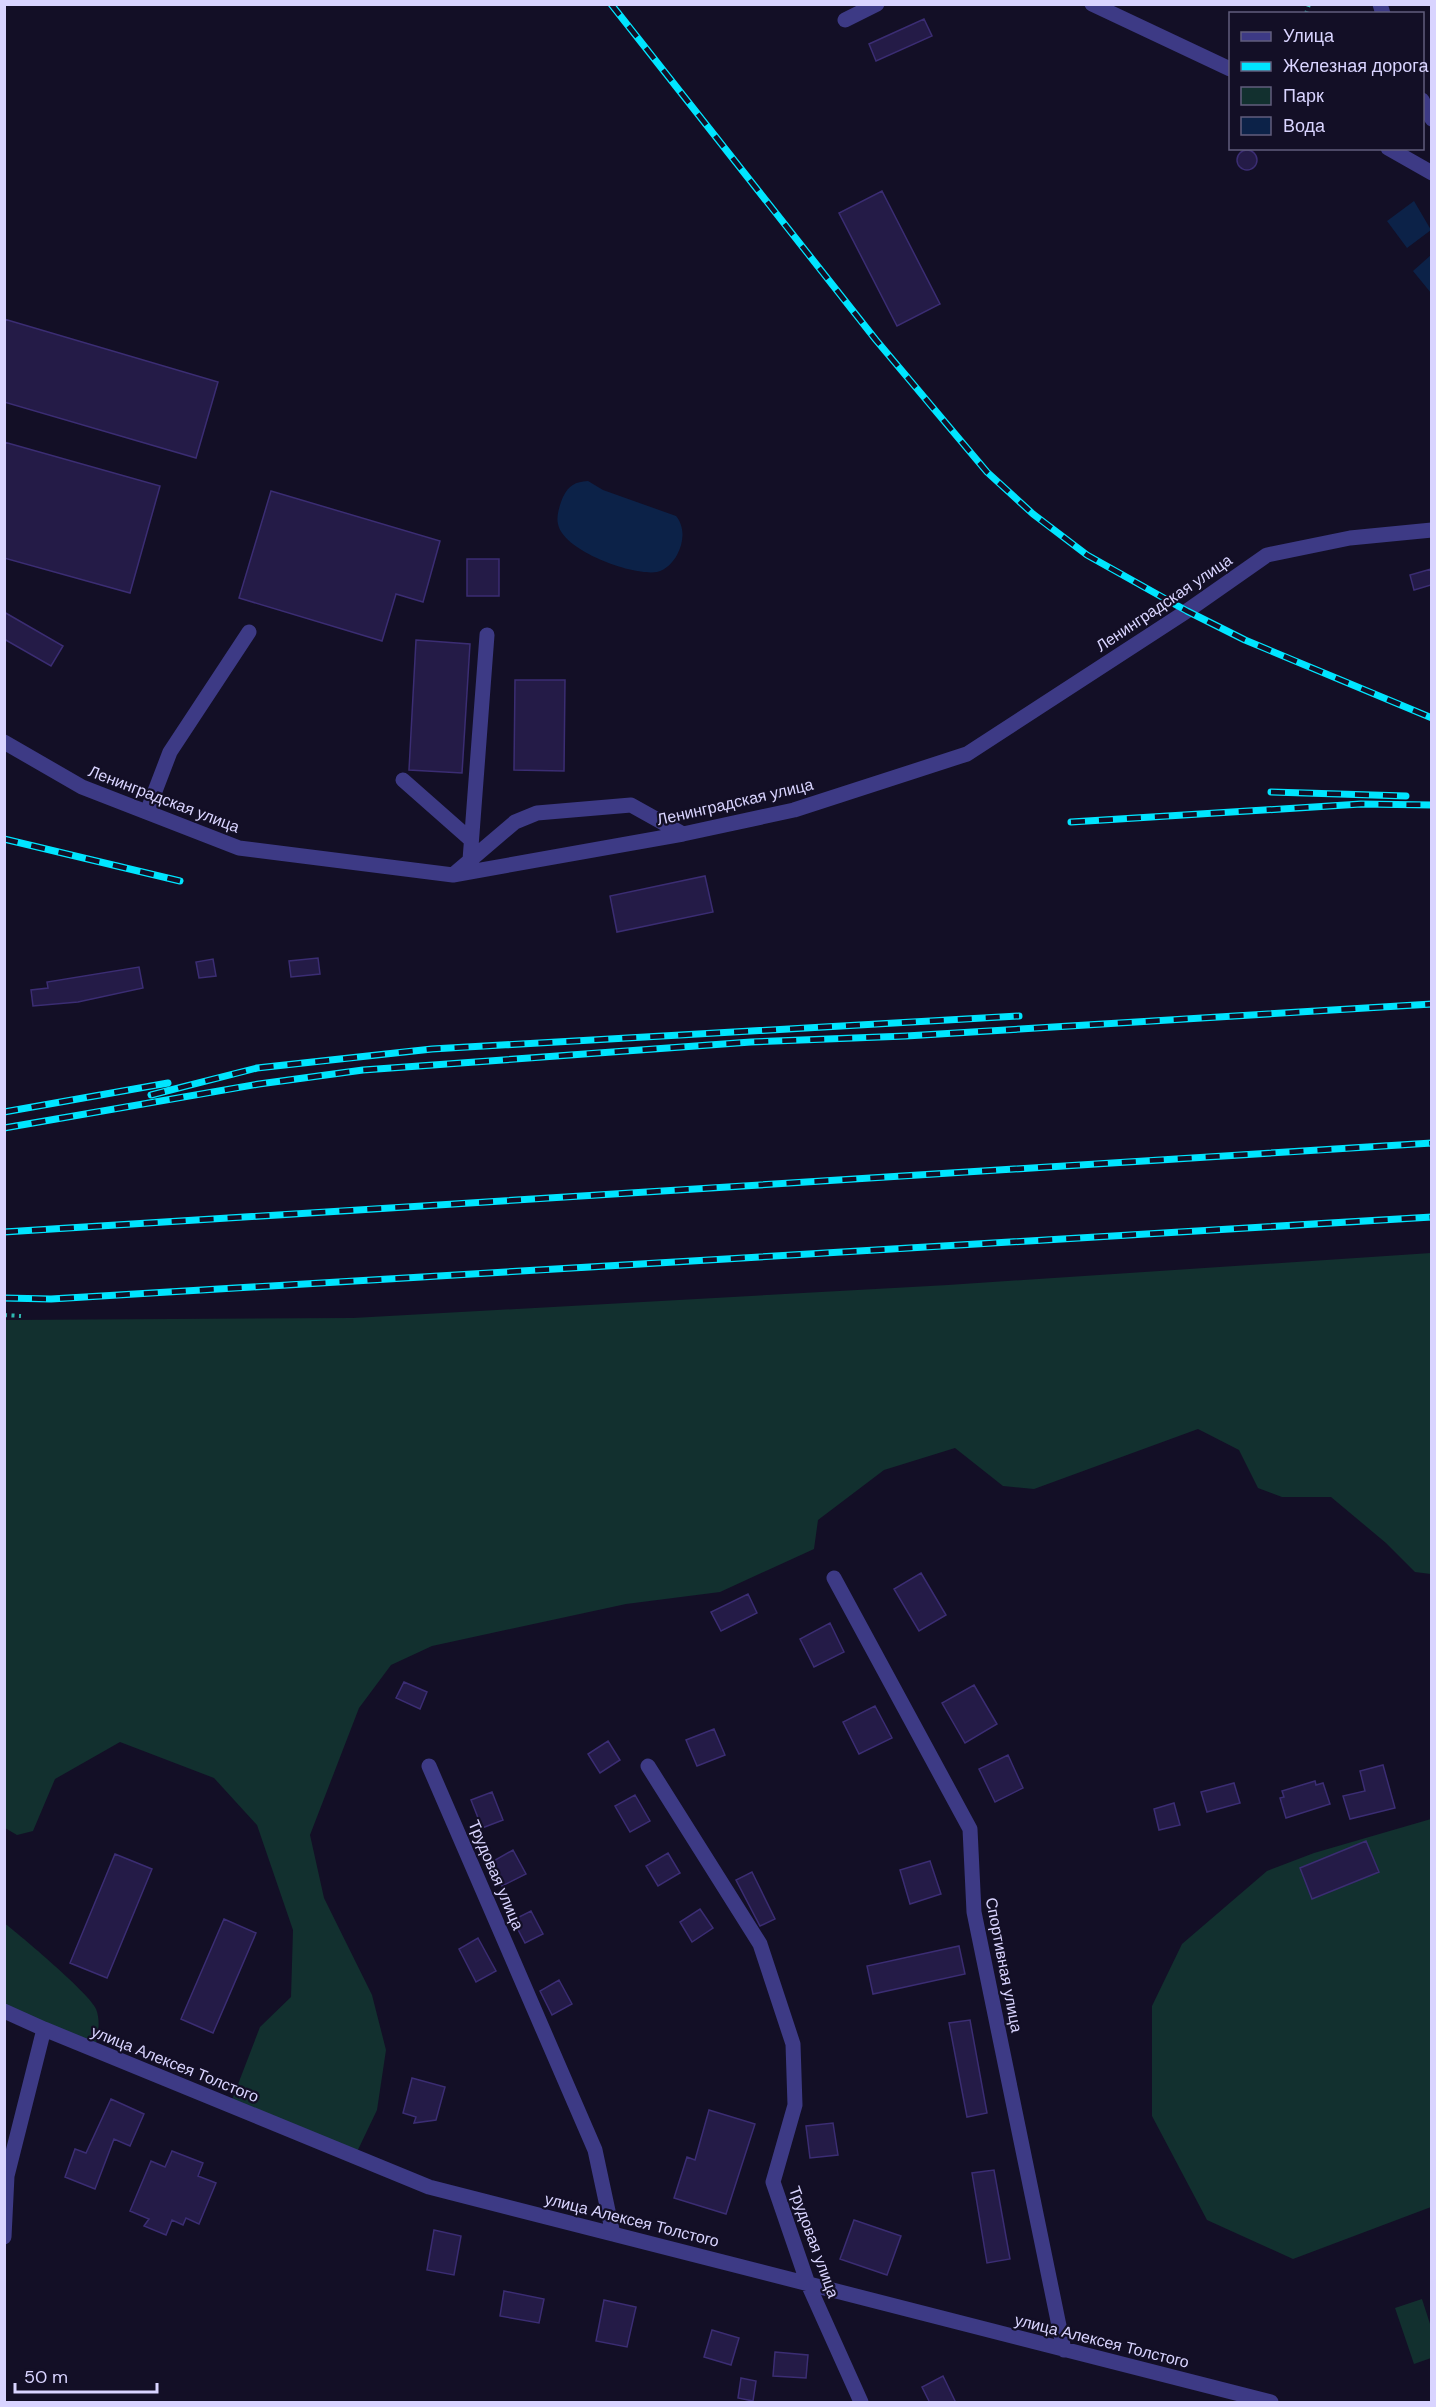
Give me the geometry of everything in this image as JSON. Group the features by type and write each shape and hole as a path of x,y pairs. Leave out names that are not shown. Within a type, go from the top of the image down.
{"street":[{"path":"844,20 877,4"},
{"path":"1092,4 1229,69"},
{"path":"1424,104 1431,119"},
{"path":"1391,150 1431,173"},
{"name":"Ленинградская улица","path":"4,742 82,787 239,848 453,875 683,834 794,810 967,754 1187,611 1267,555 1350,538 1431,530"},
{"path":"147,812 170,752 249,632"},
{"path":"470,860 487,635"},
{"path":"403,780 471,840"},
{"path":"453,875 515,822 537,813 631,805 683,834"},
{"name":"Спортивная улица","path":"834,1578 970,1829 974,1912 1064,2350"},
{"name":"Трудовая улица","path":"429,1766 595,2150 613,2234"},
{"name":"Трудовая улица","path":"648,1766 760,1944 793,2044 795,2105 773,2182 808,2284 861,2403"},
{"name":"улица Алексея Толстого","path":"4,2011 429,2187 1271,2403"},
{"path":"4,2237 7,2176 44,2029"}],"path":[{"path":"4,1315 21,1316"}],"green space":[{"path":"1431,1253 1431,1574 1415,1572 1386,1543 1331,1497 1282,1497 1258,1488 1239,1450 1198,1429 1034,1489 1003,1486 955,1448 884,1470 818,1520 814,1549 720,1592 626,1604 432,1646 391,1665 359,1708 310,1835 324,1898 372,1995 386,2050 377,2110 355,2156 230,2105 260,2027 291,1997 293,1930 257,1825 214,1778 120,1742 55,1779 33,1831 17,1835 5,1828 4,1320 353,1318 948,1285"},
{"path":"1431,1819 1431,2207 1293,2259 1207,2220 1152,2116 1152,2006 1182,1944 1267,1871 1314,1853"},
{"path":"4,1923 82,1991 96,2009 99,2024 94,2050 5,2009"},
{"path":"1422,2299 1431,2327 1431,2358 1414,2364 1395,2308"}],"water":[{"path":"1414,201 1431,230 1407,248 1387,221"},
{"path":"1431,255 1431,293 1413,271"},
{"path":"588,481 603,490 676,516 681,525 682,540 677,555 669,565 657,572 616,566 585,552 563,534 558,524 558,517 563,497 573,485"}],"building":[{"path":"924,19 932,36 876,61 869,44"},
{"path":"1247,150 1254,153 1257,160 1254,167 1247,170 1240,167 1237,160 1240,153"},
{"path":"882,191 940,304 897,326 839,213"},
{"path":"4,319 218,382 196,458 4,402"},
{"path":"4,442 160,486 130,593 4,558"},
{"path":"271,491 440,541 423,602 396,594 382,641 239,598"},
{"path":"467,559 499,559 499,596 467,596"},
{"path":"1431,569 1431,585 1414,590 1410,575"},
{"path":"4,612 63,646 51,666 4,639"},
{"path":"416,640 470,644 462,773 409,770"},
{"path":"515,680 565,680 564,771 514,770"},
{"path":"705,876 713,912 617,932 610,896"},
{"path":"318,958 320,974 291,977 289,961"},
{"path":"213,959 216,976 199,978 196,962"},
{"path":"139,967 143,988 78,1002 33,1006 31,990 48,988 47,982"},
{"path":"921,1573 946,1615 919,1631 894,1589"},
{"path":"748,1594 757,1613 721,1631 711,1612"},
{"path":"830,1623 844,1652 814,1667 800,1639"},
{"path":"404,1682 427,1692 420,1709 396,1698"},
{"path":"974,1685 997,1724 965,1743 942,1703"},
{"path":"875,1706 892,1738 859,1754 843,1722"},
{"path":"714,1729 725,1755 697,1766 686,1740"},
{"path":"608,1741 620,1760 600,1773 588,1754"},
{"path":"1008,1755 1023,1788 995,1802 979,1769"},
{"path":"1383,1765 1395,1808 1350,1819 1343,1796 1365,1791 1360,1771"},
{"path":"1315,1781 1316,1785 1323,1783 1330,1804 1286,1818 1280,1798 1284,1797 1282,1791"},
{"path":"1234,1783 1240,1803 1207,1812 1201,1792"},
{"path":"492,1792 503,1820 482,1828 471,1800"},
{"path":"635,1795 650,1821 630,1832 615,1806"},
{"path":"1174,1803 1180,1825 1159,1830 1154,1809"},
{"path":"1366,1841 1379,1872 1312,1899 1300,1868"},
{"path":"513,1850 526,1874 502,1886 490,1863"},
{"path":"668,1853 680,1873 658,1886 646,1866"},
{"path":"115,1854 152,1869 107,1978 70,1963"},
{"path":"930,1861 941,1894 910,1904 900,1870"},
{"path":"752,1872 775,1919 760,1926 736,1880"},
{"path":"700,1909 713,1928 692,1942 680,1922"},
{"path":"531,1911 543,1934 525,1943 513,1920"},
{"path":"224,1919 256,1933 213,2033 181,2019"},
{"path":"478,1938 496,1971 476,1982 459,1949"},
{"path":"959,1946 965,1974 873,1994 867,1966"},
{"path":"559,1980 572,2004 552,2015 540,1991"},
{"path":"970,2020 987,2113 967,2117 949,2023"},
{"path":"412,2078 445,2087 436,2120 414,2123 416,2117 403,2113"},
{"path":"111,2099 144,2114 130,2146 114,2139 95,2189 65,2177 75,2149 86,2153"},
{"path":"709,2110 755,2124 726,2214 674,2198 687,2157 695,2160"},
{"path":"833,2123 838,2155 810,2158 806,2126"},
{"path":"172,2151 203,2163 198,2176 216,2183 199,2224 186,2218 183,2225 172,2220 166,2235 144,2226 149,2219 130,2211 151,2161 165,2167"},
{"path":"994,2170 1010,2259 987,2263 972,2173"},
{"path":"854,2220 901,2236 887,2275 840,2259"},
{"path":"434,2230 461,2236 454,2275 427,2270"},
{"path":"504,2291 544,2299 539,2323 500,2316"},
{"path":"604,2300 636,2307 627,2347 596,2341"},
{"path":"712,2330 739,2338 731,2365 704,2357"},
{"path":"775,2352 808,2355 806,2378 773,2376"},
{"path":"943,2376 956,2403 930,2403 922,2387"},
{"path":"741,2378 756,2381 753,2401 738,2398"}],"railway":[{"path":"611,4 876,340 987,472 1033,514 1087,555 1187,611 1245,640 1432,718"},
{"path":"1271,792 1406,796"},
{"path":"1071,822 1361,804 1432,805"},
{"path":"4,839 180,881"},
{"path":"4,1128 259,1084 363,1070 751,1042 906,1036 1432,1004"},
{"path":"151,1095 257,1068 432,1049 1019,1016"},
{"path":"4,1112 168,1083"},
{"path":"4,1232 1432,1143"},
{"path":"4,1298 51,1299 1432,1217"}]}
